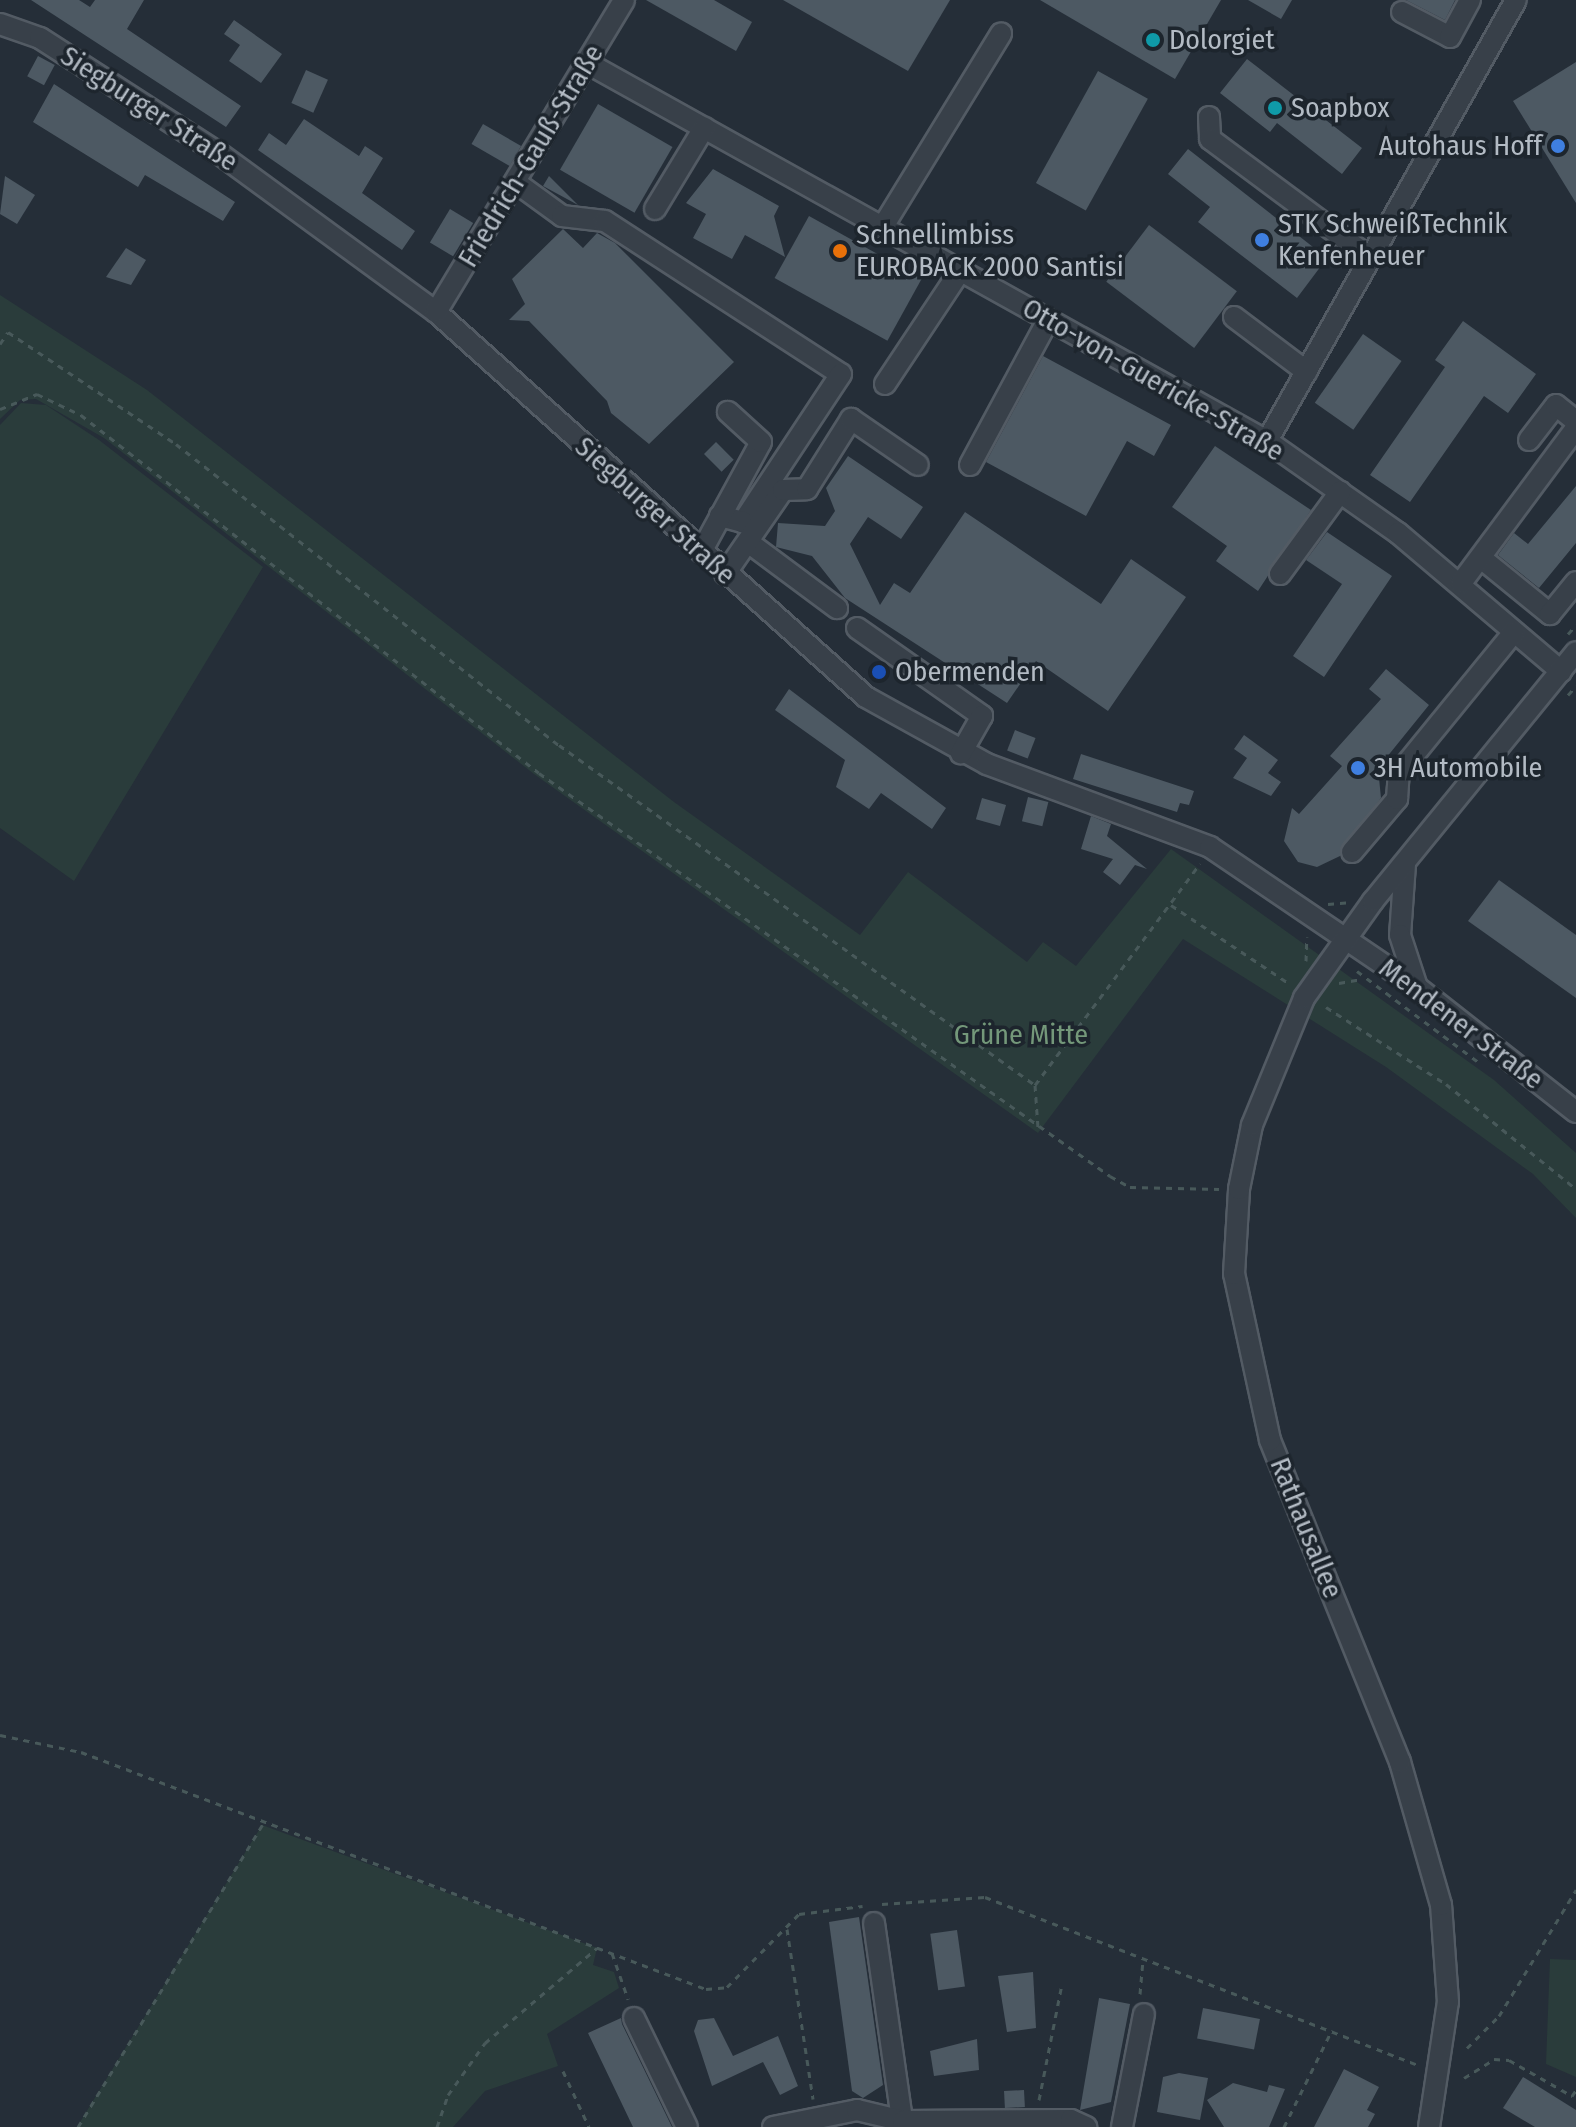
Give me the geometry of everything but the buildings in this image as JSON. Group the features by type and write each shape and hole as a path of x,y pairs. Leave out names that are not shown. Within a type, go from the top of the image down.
{"street":[{"name":"Friedrich-Gauß-Straße","path":"436,312 518,184 624,0"},
{"path":"1402,12 1450,37 1470,0"},
{"path":"1267,441 1516,0"},
{"name":"Siegburger Straße","path":"0,24 40,38 220,154 436,312 725,574 866,697 961,753 1210,847 1344,938"},
{"path":"882,228 1001,34"},
{"name":"Otto-von-Guericke-Straße","path":"589,64 1267,441 1461,583 1561,671"},
{"path":"1209,117 1210,139 1370,258"},
{"path":"655,209 704,128"},
{"path":"518,184 562,216 605,221 841,374 743,522 720,516"},
{"path":"885,384 960,271"},
{"path":"1234,317 1307,372"},
{"path":"970,465 1048,320"},
{"path":"1529,440 1556,405 1576,421"},
{"path":"701,552 761,442 728,412"},
{"path":"725,574 783,490 807,489 851,419 918,465"},
{"path":"1461,583 1576,428"},
{"path":"1280,574 1340,492"},
{"path":"748,542 837,608"},
{"path":"1481,558 1550,614 1576,582"},
{"path":"857,628 982,716 961,753"},
{"path":"1352,852 1397,799 1399,773 1514,632"},
{"name":"Rathausallee","path":"1429,2127 1448,2002 1441,1905 1400,1762 1270,1440 1234,1274 1239,1189 1280,1052 1344,938 1576,652"},
{"path":"1406,860 1400,935 1417,987"},
{"name":"Mendener Straße","path":"1344,938 1417,987 1576,1112"},
{"path":"874,1923 903,2124"},
{"path":"1122,2127 1144,2014"},
{"path":"634,2018 687,2127"},
{"path":"773,2127 857,2110 903,2124 1034,2121 1086,2127"}],"path":[{"path":"0,344 8,332 176,444 559,745 1035,1085"},
{"path":"0,409 37,394 81,415 539,773 1038,1128 1130,1187 1239,1189"},
{"path":"1566,697 1576,686"},
{"path":"1038,1128 1035,1085 1171,905 1210,847"},
{"path":"1171,905 1287,982"},
{"path":"1361,980 1484,1066"},
{"path":"1326,1007 1446,1084 1576,1189"},
{"path":"0,1735 81,1752 262,1825 706,1989 727,1987 809,1909 966,1894 1333,2029 1419,2066"},
{"path":"78,2127 262,1825"},
{"path":"1467,2048 1499,2016 1576,1890"},
{"path":"787,1927 817,2119"},
{"path":"437,2127 448,2095 485,2043 597,1948"},
{"path":"612,1953 634,2018"},
{"path":"1143,1958 1144,2014"},
{"path":"1034,2121 1062,1984"},
{"path":"1284,2127 1333,2029"},
{"path":"1464,2078 1494,2059 1509,2060 1572,2096 1576,2090"},
{"path":"563,2071 589,2127"}],"green space":[{"name":"Grüne Mitte","path":"0,295 147,390 674,802 860,935 908,872 1027,962 1043,942 1076,966 1171,849 1494,1080 1576,1153 1576,1218 1533,1174 1386,1067 1183,939 1038,1133 534,774 104,438 36,399 20,400 0,419"},
{"path":"21,403 46,405 99,440 263,567 74,881 0,828 0,425"},
{"path":"262,1825 597,1948 593,1965 614,1972 619,1988 547,2034 558,2066 485,2091 453,2127 77,2127"},
{"path":"1550,1959 1576,1960 1576,2077 1546,2064"}],"place":[{"name":"Dolorgiet","path":"1153,40"},
{"name":"Soapbox","path":"1275,108"},
{"name":"Autohaus Hoff","path":"1558,146"},
{"name":"STK SchweißTechnik Kenfenheuer","path":"1262,240"},
{"name":"Schnellimbiss EUROBACK 2000 Santisi","path":"840,251"},
{"name":"Obermenden","path":"879,672"},
{"name":"3H Automobile","path":"1358,768"}]}
